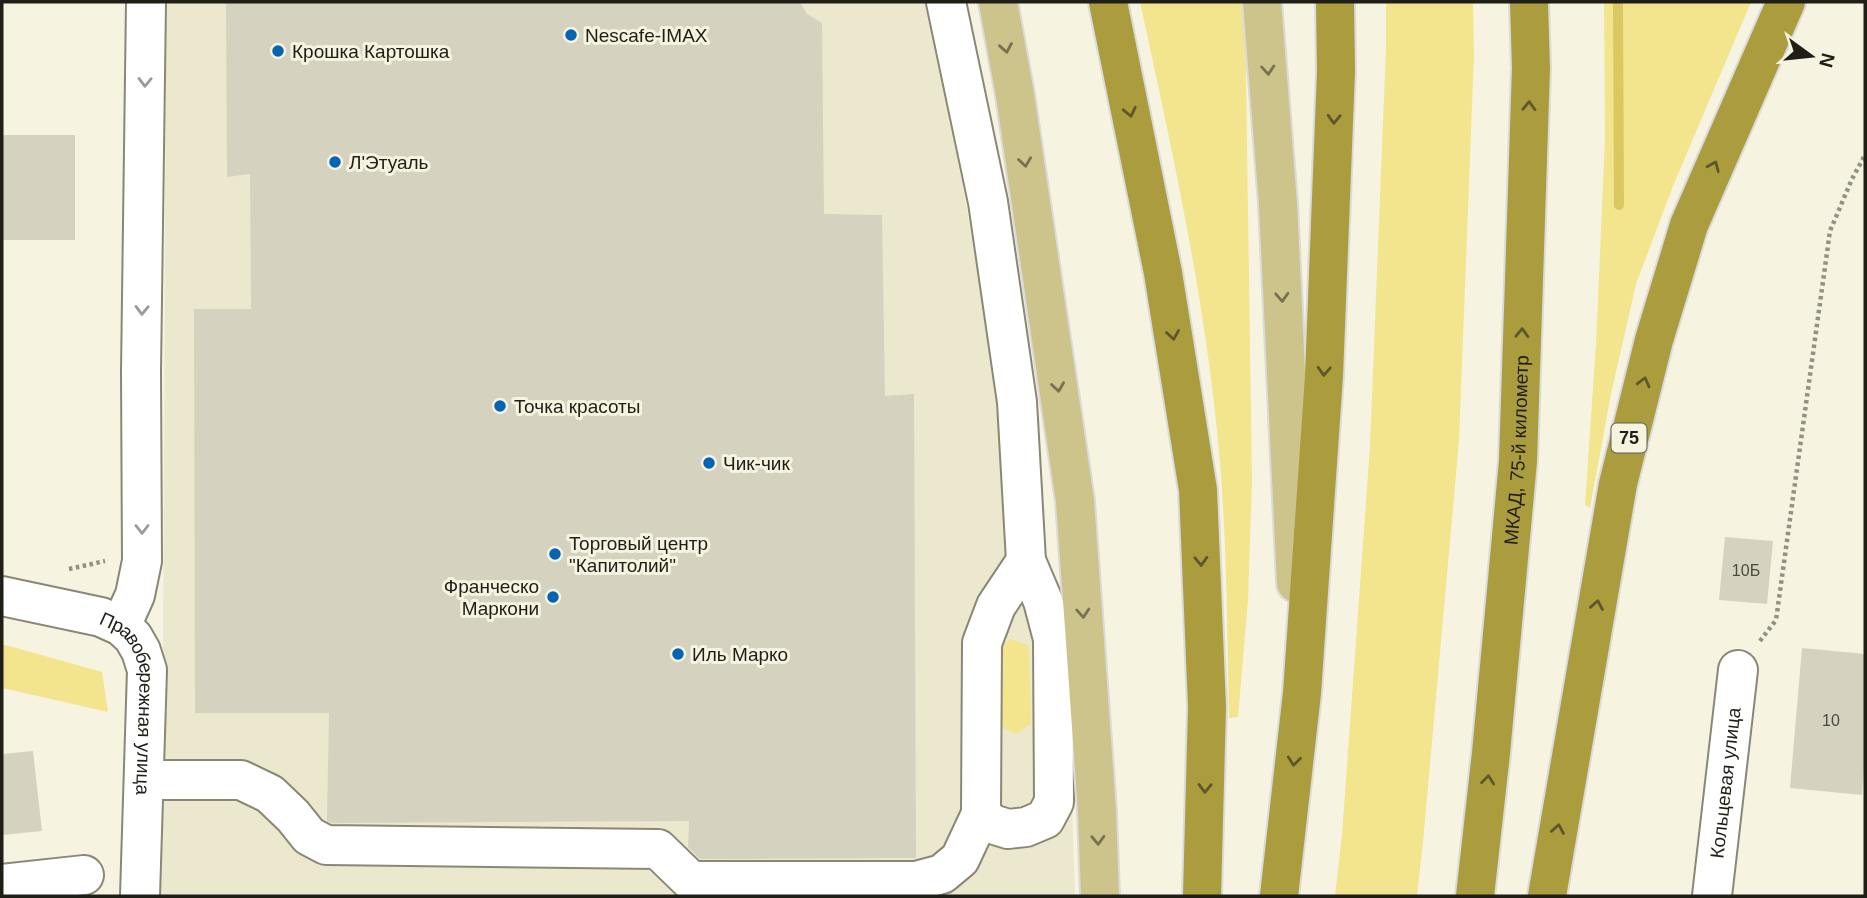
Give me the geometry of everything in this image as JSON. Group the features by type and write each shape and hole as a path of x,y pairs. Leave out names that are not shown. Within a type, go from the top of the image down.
{"highway":[{"path":"1108,2 1163,272 1198,490 1207,707 1202,896"},
{"path":"1279,896 1302,693 1324,376 1336,71 1335,2"},
{"name":"МКАД, 75-й километр","path":"1475,896 1493,739 1518,461 1531,68 1529,2"},
{"name":"75","path":"1547,896 1618,484 1654,340 1689,225 1786,2"}],"main road":[{"path":"998,2 1015,94 1076,501 1097,811 1100,896"},
{"path":"1262,2 1278,204 1302,693"}],"street":[{"path":"121,626 135,595 142,561 141,372 146,2"},
{"path":"946,2 988,202 1017,402 1026,561 1043,601 1053,639 1054,802 1045,819 1026,827 1008,829 992,824 981,814"},
{"path":"144,780 241,780 270,794 309,836 326,845 658,849 691,881 916,881 942,874 960,859 981,814 982,643 996,606 1026,561"},
{"name":"Правобережная улица","path":"2,596 101,617 121,626 141,651 147,670 140,896"},
{"name":"Кольцевая улица","path":"1712,896 1738,670"},
{"path":"2,884 84,875"}],"path":[{"path":"1738,670 1776,620 1830,231 1865,155"}],"shaded area":[{"name":"Торговый центр \"Капитолий\"","path":"166,2 928,2 968,215 996,387 1012,565 1067,655 1075,896 158,896 163,712"},
{"path":"1140,2 1243,2 1245,9 1252,481 1248,600 1238,717 1229,718 1222,495 1207,347 1176,174"},
{"path":"1386,2 1473,2 1474,55 1459,441 1417,896 1335,896 1342,835 1370,446"},
{"path":"1604,2 1751,2 1673,186 1636,284 1611,394 1590,508 1585,505 1596,344 1605,138"},
{"path":"1011,639 1029,646 1031,724 1016,734 998,725 997,649"},
{"path":"2,644 102,672 108,712 2,688"}],"building":[{"name":"Торговый центр \"Капитолий\"","path":"226,2 800,2 807,14 822,23 824,214 882,215 885,396 914,394 916,858 700,859 688,847 689,821 332,823 327,821 329,713 195,713 194,309 251,309 250,174 227,177"},
{"path":"2,135 75,135 75,240 2,240"},
{"path":"1725,537 1773,541 1767,604 1719,600"},
{"path":"1802,648 1865,654 1865,756 1862,795 1790,788"},
{"path":"33,751 42,831 2,835 2,754"}],"waterway":[{"path":"1618,2 1619,205"}],"place":[{"name":"Nescafe-IMAX","path":"571,35"},
{"name":"Крошка Картошка","path":"278,51"},
{"name":"Л'Этуаль","path":"335,162"},
{"name":"Точка красоты","path":"500,406"},
{"name":"Чик-чик","path":"709,463"},
{"name":"Торговый центр \"Капитолий\"","path":"555,554"},
{"name":"Франческо Маркони","path":"553,597"},
{"name":"Иль Марко","path":"678,654"}]}
